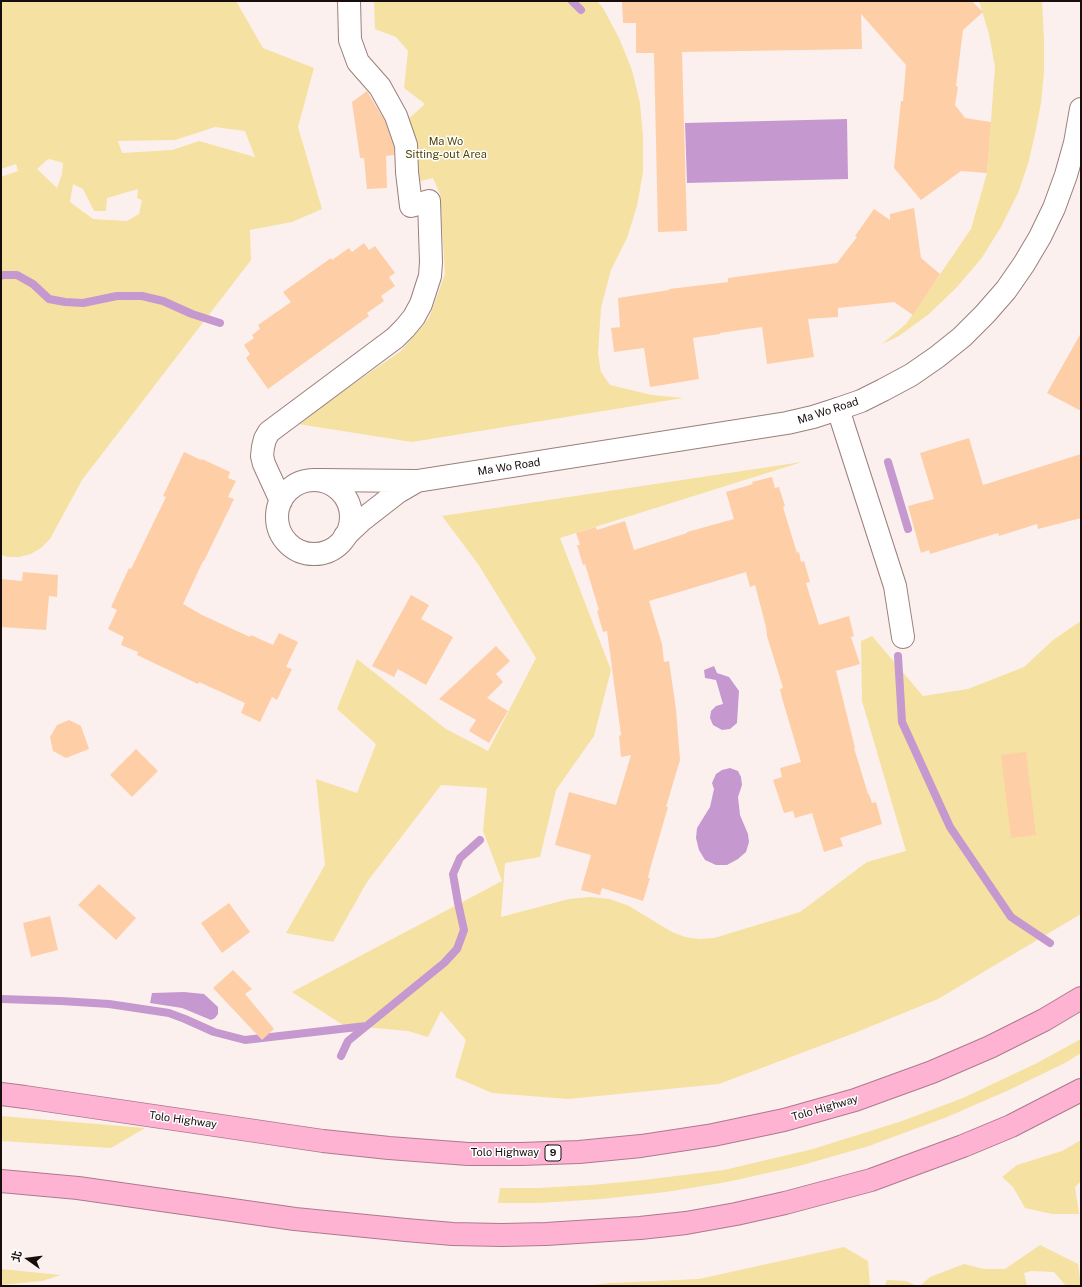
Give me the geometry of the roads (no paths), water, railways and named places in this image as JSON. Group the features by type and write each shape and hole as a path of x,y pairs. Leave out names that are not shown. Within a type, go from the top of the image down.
{"highway":[{"name":"Tolo Highway","path":"1,1094 323,1141 389,1148 468,1154 579,1152 641,1146 713,1135 784,1120 855,1100 932,1072 990,1047 1044,1020 1081,998"},
{"path":"1,1181 78,1188 295,1219 453,1234 546,1234 624,1229 686,1223 736,1214 785,1203 871,1180 963,1146 1011,1126 1081,1090"}],"street":[{"path":"281,501 264,464 262,456 262,447 269,432 395,338 414,317 421,304 430,276 429,201 411,206 407,172 406,145 396,116 380,87 358,62 350,40 348,1"},
{"name":"Ma Wo Road","path":"417,481 398,492 362,520 337,546 327,551 314,554 302,551 292,546 283,536 279,525 278,513 281,501 288,491 297,484 308,480 417,481 788,423 813,417 861,401 911,375 962,337 1006,290 1024,264 1040,237 1054,208 1066,176 1081,109"},
{"path":"838,409 895,586 903,637"},
{"path":"320,480 332,484 341,491 348,501 351,513 350,525 345,536"}],"waterway":[{"path":"572,1 581,10"},
{"path":"1,276 17,275 33,284 49,299 83,303 117,296 142,296 163,301 192,314 220,323"},
{"path":"888,462 908,529"},
{"path":"898,656 902,722 950,827 1011,917 1050,943"},
{"path":"341,1056 348,1041 444,963 457,949 464,930 453,874 460,858 480,840"},
{"path":"1,999 109,1004 169,1013 214,1032 245,1040 366,1026"}],"park label":[{"name":"Ma Wo Sitting-out Area","path":"446,148"}]}
